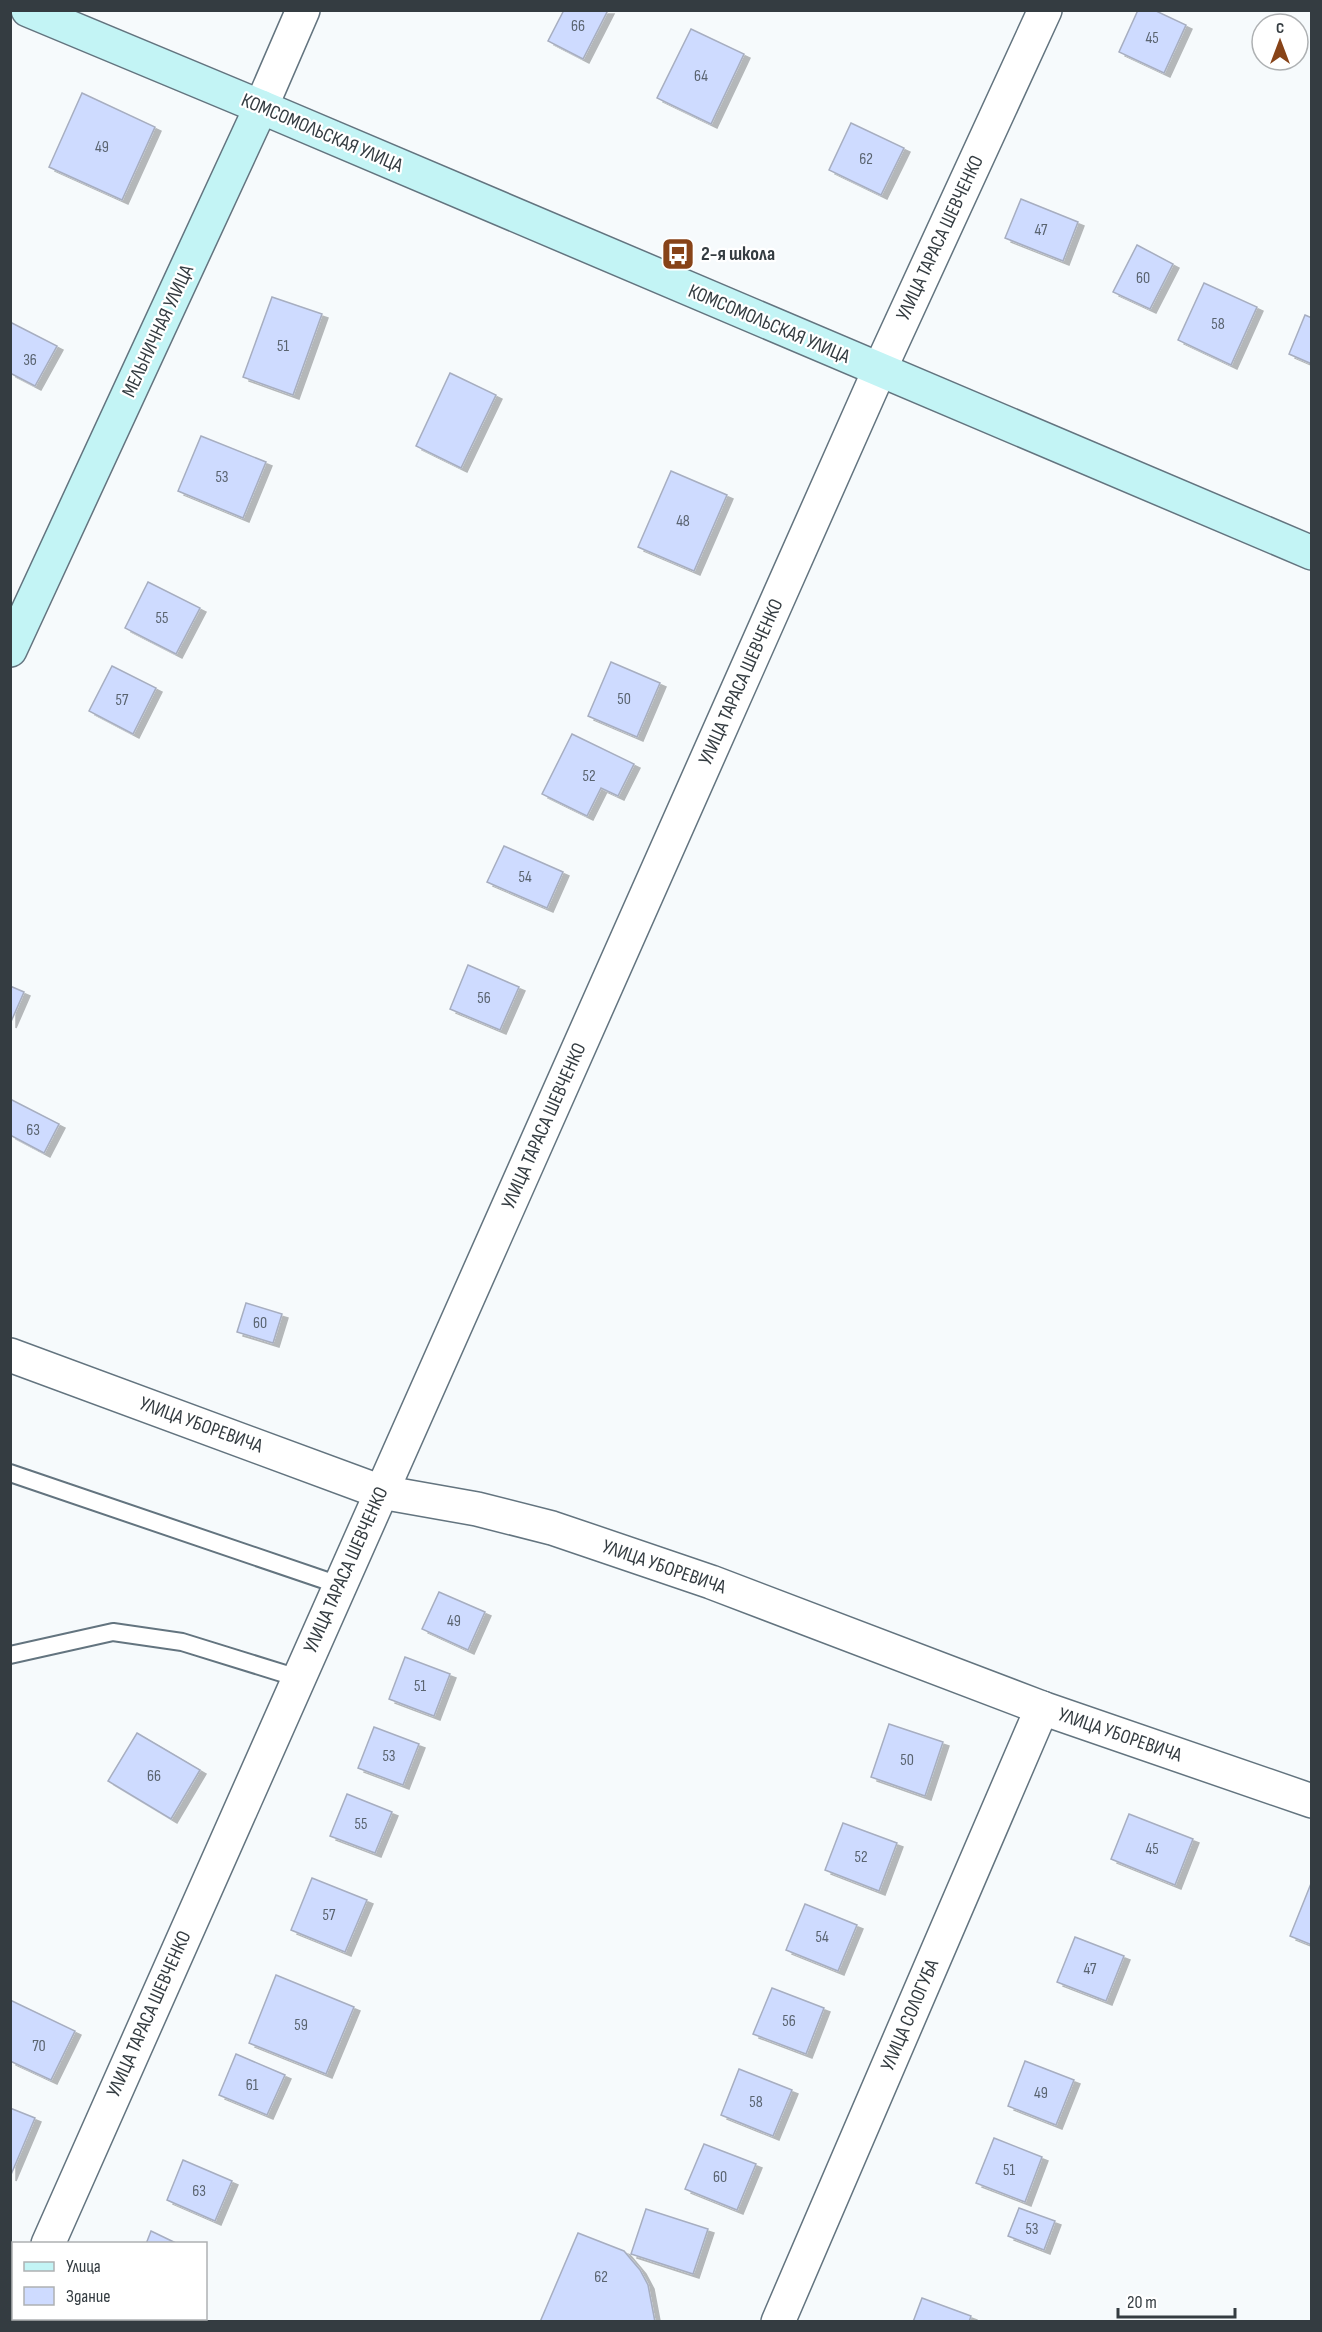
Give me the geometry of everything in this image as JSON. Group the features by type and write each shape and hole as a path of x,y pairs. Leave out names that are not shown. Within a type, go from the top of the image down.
{"main road":[{"name":"КОМСОМОЛЬСКАЯ УЛИЦА","path":"28,10 1311,553"},
{"name":"МЕЛЬНИЧНАЯ УЛИЦА","path":"10,650 261,107"}],"street":[{"name":"МЕЛЬНИЧНАЯ УЛИЦА","path":"261,107 303,10"},
{"name":"УЛИЦА ТАРАСА ШЕВЧЕНКО","path":"49,2242 879,371 1045,10"},
{"name":"УЛИЦА УБОРЕВИЧА","path":"10,1355 381,1492 477,1509 552,1528 711,1582 1042,1708 1311,1801"},
{"name":"УЛИЦА СОЛОГУБА","path":"778,2322 1042,1708"}],"lane":[{"path":"10,1473 339,1585"},
{"path":"10,1655 113,1632 182,1642 298,1678"}],"building":[{"path":"564,10 608,10 583,59 548,41"},
{"path":"1138,10 1154,10 1186,25 1164,73 1119,52"},
{"path":"691,29 744,54 711,124 657,98"},
{"path":"82,93 155,127 122,200 49,167"},
{"path":"851,123 904,148 881,195 829,170"},
{"path":"1021,199 1078,222 1063,261 1005,238"},
{"path":"1137,245 1173,264 1150,309 1113,292"},
{"path":"1204,283 1257,307 1231,365 1178,340"},
{"path":"272,297 322,314 293,395 243,377"},
{"path":"1305,315 1312,318 1312,364 1289,354"},
{"path":"10,322 57,346 35,386 10,373"},
{"path":"450,373 496,395 461,468 416,446"},
{"path":"201,436 266,462 243,518 178,491"},
{"path":"671,471 727,495 694,571 638,547"},
{"path":"148,582 200,608 176,654 125,628"},
{"path":"611,662 660,683 637,737 588,716"},
{"path":"112,666 156,688 133,734 89,711"},
{"path":"572,734 634,764 618,796 601,788 587,816 542,794"},
{"path":"504,846 563,872 547,908 487,882"},
{"path":"468,965 519,987 500,1030 450,1009"},
{"path":"10,986 24,992 10,1024"},
{"path":"10,1099 59,1124 44,1153 10,1135"},
{"path":"246,1303 282,1314 273,1343 237,1332"},
{"path":"439,1592 485,1612 468,1650 422,1629"},
{"path":"405,1657 450,1674 434,1716 389,1699"},
{"path":"889,1724 943,1742 925,1796 871,1777"},
{"path":"374,1727 419,1744 403,1785 358,1768"},
{"path":"137,1733 200,1770 171,1819 108,1781"},
{"path":"347,1794 392,1812 375,1853 330,1836"},
{"path":"1129,1814 1193,1839 1175,1885 1111,1859"},
{"path":"843,1823 897,1843 879,1891 825,1870"},
{"path":"312,1878 367,1900 345,1952 291,1930"},
{"path":"1312,1881 1312,1945 1290,1936"},
{"path":"805,1904 857,1925 838,1971 786,1950"},
{"path":"1075,1937 1124,1956 1106,2001 1057,1982"},
{"path":"276,1975 354,2007 326,2074 249,2043"},
{"path":"772,1988 824,2008 806,2054 753,2034"},
{"path":"10,2000 75,2031 51,2080 10,2061"},
{"path":"236,2054 285,2075 267,2115 219,2095"},
{"path":"1025,2061 1074,2080 1056,2125 1008,2106"},
{"path":"739,2069 792,2090 773,2136 721,2115"},
{"path":"10,2108 35,2118 10,2177"},
{"path":"994,2138 1042,2157 1025,2202 976,2183"},
{"path":"704,2144 756,2164 737,2210 685,2189"},
{"path":"183,2160 232,2181 215,2221 167,2200"},
{"path":"1019,2208 1055,2221 1044,2250 1008,2236"},
{"path":"646,2209 708,2229 693,2274 631,2254"},
{"path":"151,2231 174,2242 147,2242"},
{"path":"578,2233 624,2251 640,2270 648,2285 655,2322 540,2322"},
{"path":"922,2298 971,2316 969,2322 913,2322"}],"place":[{"name":"2-я школа","path":"678,254"}]}
